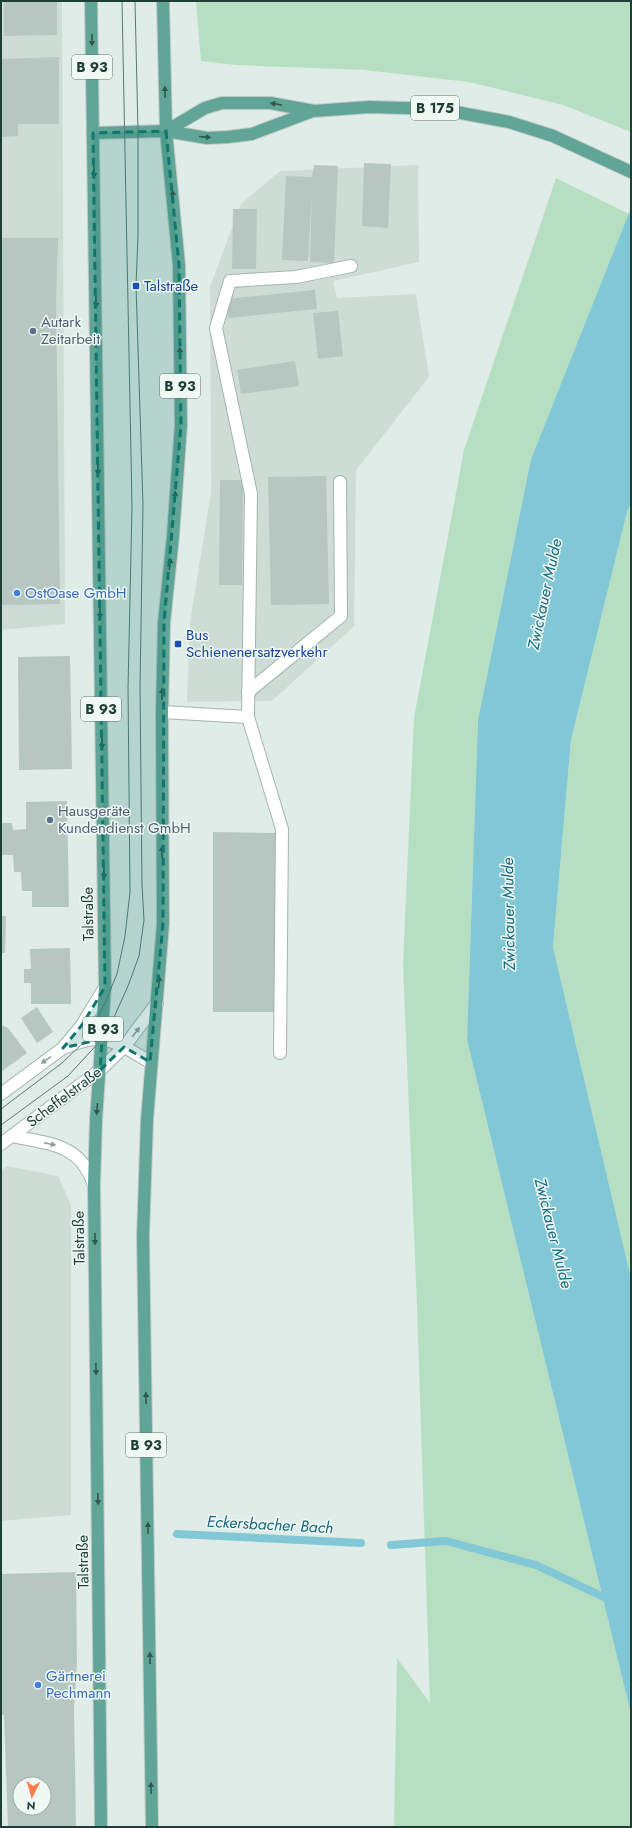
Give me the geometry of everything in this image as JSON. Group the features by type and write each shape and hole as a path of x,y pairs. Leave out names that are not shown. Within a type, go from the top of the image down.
{"main road":[{"name":"Talstraße","path":"91,1 105,987 96,1120 94,1185 102,1827"},
{"name":"B 93","path":"152,1827 144,1236 146,1137 150,1062 157,1003 163,924 162,712 164,623 173,536 181,425 179,265 166,131 163,1"},
{"name":"B 175","path":"166,131 205,108 222,103 270,103 314,111 370,107 440,109 509,122 553,136 631,172"},
{"name":"B 175","path":"93,133 166,131 207,138 228,137 252,134 314,111"}],"street":[{"path":"280,1053 282,829 248,717 251,494 216,328 230,281 296,276 351,266"},
{"path":"248,692 341,616 340,482"},
{"path":"162,712 248,717"},
{"path":"1,1094 63,1048 82,1025 105,987"},
{"name":"Scheffelstraße","path":"1,1144 100,1070 124,1047 157,1003"},
{"path":"63,1048 85,1041 102,1039 124,1047 150,1062"},
{"path":"12,1136 59,1146 76,1155 89,1171 94,1185"}],"highlighted area":[{"path":"166,131 179,265 181,425 164,623 163,924 150,1062 124,1047 100,1070 102,1039 63,1048 82,1025 105,987 93,133"}],"shaded area":[{"path":"1,1 62,1 65,624 1,630"},
{"path":"418,165 419,262 333,281 337,298 416,294 429,377 356,470 354,626 272,701 187,702 190,623 211,492 210,287 241,204 280,171"},
{"path":"7,1166 58,1176 71,1205 71,1515 1,1521 1,1171"}],"green space":[{"path":"196,1 631,1 631,132 563,105 469,82 364,70 236,65 201,61"},
{"path":"556,178 629,214 531,459 478,720 467,1040 631,1714 631,1827 394,1827 397,1658 430,1703 417,1306 403,964 414,718 464,450"},
{"path":"631,504 631,1278 553,947 571,740 627,512"}],"water":[{"name":"Zwickauer Mulde","path":"631,208 631,504 627,512 571,740 553,947 631,1278 631,1714 467,1040 478,720 531,459"}],"building":[{"path":"4,1 57,1 57,35 4,36"},
{"path":"59,57 59,124 18,124 18,136 1,137 1,59"},
{"path":"364,163 391,164 388,228 362,226"},
{"path":"314,165 338,166 334,263 310,262 312,192 308,261 282,260 286,176 312,177"},
{"path":"233,209 257,209 256,269 232,269"},
{"path":"1,238 58,238 56,302 60,604 1,605"},
{"path":"315,290 317,309 228,318 226,299"},
{"path":"338,311 343,356 318,359 313,313"},
{"path":"295,361 299,386 241,394 237,370"},
{"path":"326,476 329,604 271,605 268,477"},
{"path":"220,480 243,480 242,585 219,585"},
{"path":"70,656 72,769 19,770 18,657"},
{"path":"67,801 69,907 32,907 32,891 22,891 21,872 14,872 13,855 1,855 1,823 12,823 13,830 26,829 26,802"},
{"path":"213,832 275,833 275,1012 213,1012"},
{"path":"1,916 6,916 5,953 1,953"},
{"path":"70,948 71,1004 31,1004 31,983 24,983 24,969 31,969 30,949"},
{"path":"37,1007 53,1032 37,1043 21,1018"},
{"path":"1,1025 8,1028 27,1053 1,1072"},
{"name":"Gärtnerei Pechmann","path":"76,1572 77,1662 74,1709 76,1827 8,1827 4,1715 1,1715 1,1574"}],"waterway":[{"name":"Eckersbacher Bach","path":"177,1534 361,1543"},
{"name":"Eckersbacher Bach","path":"391,1545 446,1541 536,1565 631,1610"}],"tram line":[{"path":"1,1109 62,1063 85,1041 104,1005 117,974 125,936 130,892 128,688 132,506 122,1"},
{"path":"1,1125 68,1076 102,1039 128,986 139,956 144,920 142,885 140,686 143,505 136,286 138,235 138,132 135,1"}],"place":[{"name":"Talstraße","path":"136,286"},
{"name":"Autark Zeitarbeit","path":"33,331"},
{"name":"OstOase GmbH","path":"17,593"},
{"name":"Bus Schienenersatzverkehr","path":"178,644"},
{"name":"Hausgeräte Kundendienst GmbH","path":"50,820"},
{"name":"Gärtnerei Pechmann","path":"38,1685"}]}
